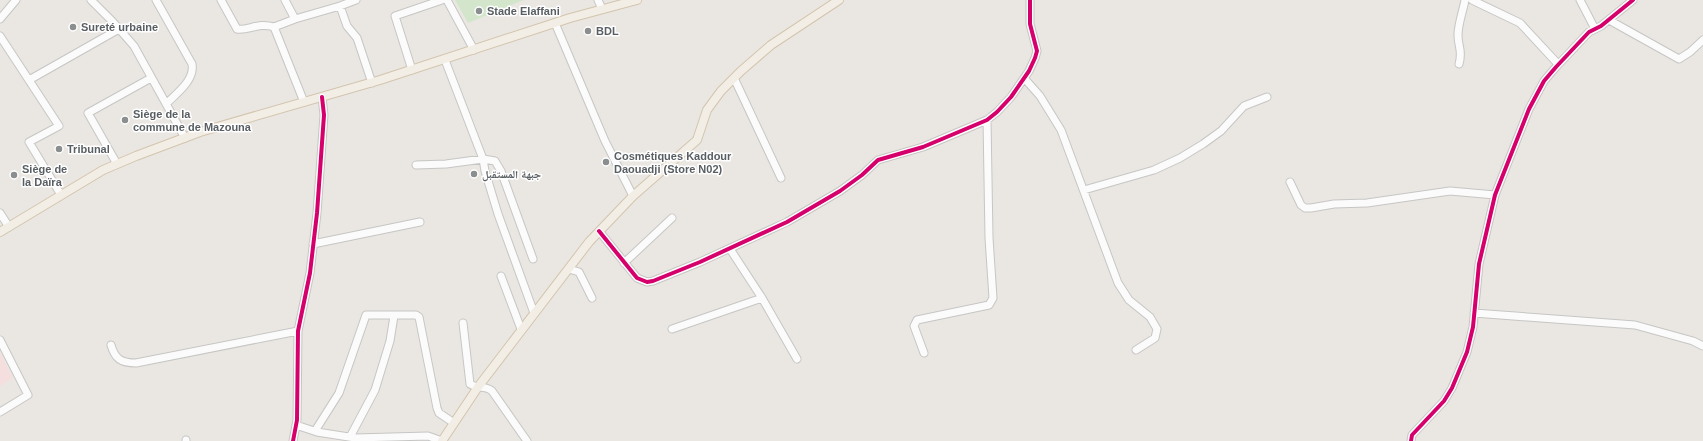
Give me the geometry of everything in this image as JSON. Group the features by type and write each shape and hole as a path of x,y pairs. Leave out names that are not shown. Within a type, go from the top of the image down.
{"main road":[{"path":"442,441 478,387 521,329 599,231 633,196 697,140 707,110 721,90 771,45 839,0"},
{"path":"0,232 103,170 185,138 372,83 555,23 632,1"}],"street":[{"path":"0,19 16,0"},
{"path":"91,0 134,46 185,138"},
{"path":"156,0 192,64 193,71 185,85 166,104"},
{"path":"221,0 237,29 242,30 252,26 268,25 274,28 304,102"},
{"path":"285,0 295,19"},
{"path":"274,28 295,19 356,0"},
{"path":"412,70 395,16 442,0"},
{"path":"447,0 474,50"},
{"path":"598,0 602,9"},
{"path":"599,231 637,278 647,282 760,236 810,210 862,175 878,160 923,147 987,120 1011,97 1029,71 1035,58 1037,51 1030,24 1030,0"},
{"path":"1459,64 1462,54 1458,37 1465,0"},
{"path":"1472,0 1520,23 1558,64"},
{"path":"1580,0 1595,29"},
{"path":"1412,441 1412,435 1437,410 1452,388 1467,352 1474,313 1479,264 1495,195 1529,109 1544,81 1558,64 1589,32 1609,20 1633,0"},
{"path":"340,6 347,26 357,38 372,83"},
{"path":"1609,20 1679,59 1690,52 1703,40"},
{"path":"555,23 605,141 633,196"},
{"path":"29,80 119,29"},
{"path":"0,36 59,126 29,142 61,195"},
{"path":"444,60 484,159 485,171 498,214 534,313"},
{"path":"117,164 88,113 151,78"},
{"path":"734,78 781,178"},
{"path":"1024,78 1040,96 1061,130 1118,283 1130,300 1150,317 1157,329 1155,338 1136,350"},
{"path":"293,441 296,425 298,331 310,274 324,115 322,97"},
{"path":"1084,190 1154,170 1180,158 1221,131 1244,106 1266,97"},
{"path":"924,353 914,326 917,320 989,305 992,303 993,298 989,238 987,120"},
{"path":"416,166 484,159 491,159 498,164 533,259"},
{"path":"1290,182 1301,205 1311,208 1334,204 1367,203 1450,191 1495,195"},
{"path":"0,213 8,227"},
{"path":"624,263 672,218"},
{"path":"313,244 420,222"},
{"path":"730,249 762,298 797,359"},
{"path":"569,269 579,272 592,298"},
{"path":"501,276 521,329"},
{"path":"672,329 762,298"},
{"path":"1474,313 1635,325 1693,341 1703,346"},
{"path":"315,431 339,393 366,315 419,317 436,408 439,413 454,423"},
{"path":"350,437 375,390 390,341 394,316"},
{"path":"463,323 468,380 472,386 486,387 492,391 527,441"},
{"path":"111,344 114,354 120,361 132,363 298,331"},
{"path":"0,340 28,395 0,412"},
{"path":"296,425 315,431 350,437 373,439 428,436 442,441"}],"shaded area":[{"path":"0,352 13,378 0,386"}],"green space":[{"name":"Stade Elaffani","path":"455,0 524,0 468,23"}],"cycle path":[{"path":"599,231 637,278 647,282 653,281 700,262 787,222 840,191 862,175 878,160 923,147 987,120 1011,97 1029,71 1035,58 1037,51 1030,24 1030,0"},
{"path":"1411,441 1412,435 1444,401 1452,388 1467,352 1473,327 1479,264 1495,195 1529,109 1544,81 1589,32 1601,26 1633,0"},
{"path":"293,441 297,420 298,331 310,273 317,213 324,115 322,97"}],"place":[{"name":"Stade Elaffani","path":"479,11"},
{"name":"Sureté urbaine","path":"73,27"},
{"name":"BDL","path":"588,31"},
{"name":"Siège de la commune de Mazouna","path":"125,120"},
{"name":"Tribunal","path":"59,149"},
{"name":"Cosmétiques Kaddour Daouadji (Store N02)","path":"606,162"},
{"name":"جبهة المستقبل","path":"474,174"},
{"name":"Siège de la Daïra","path":"14,175"}]}
